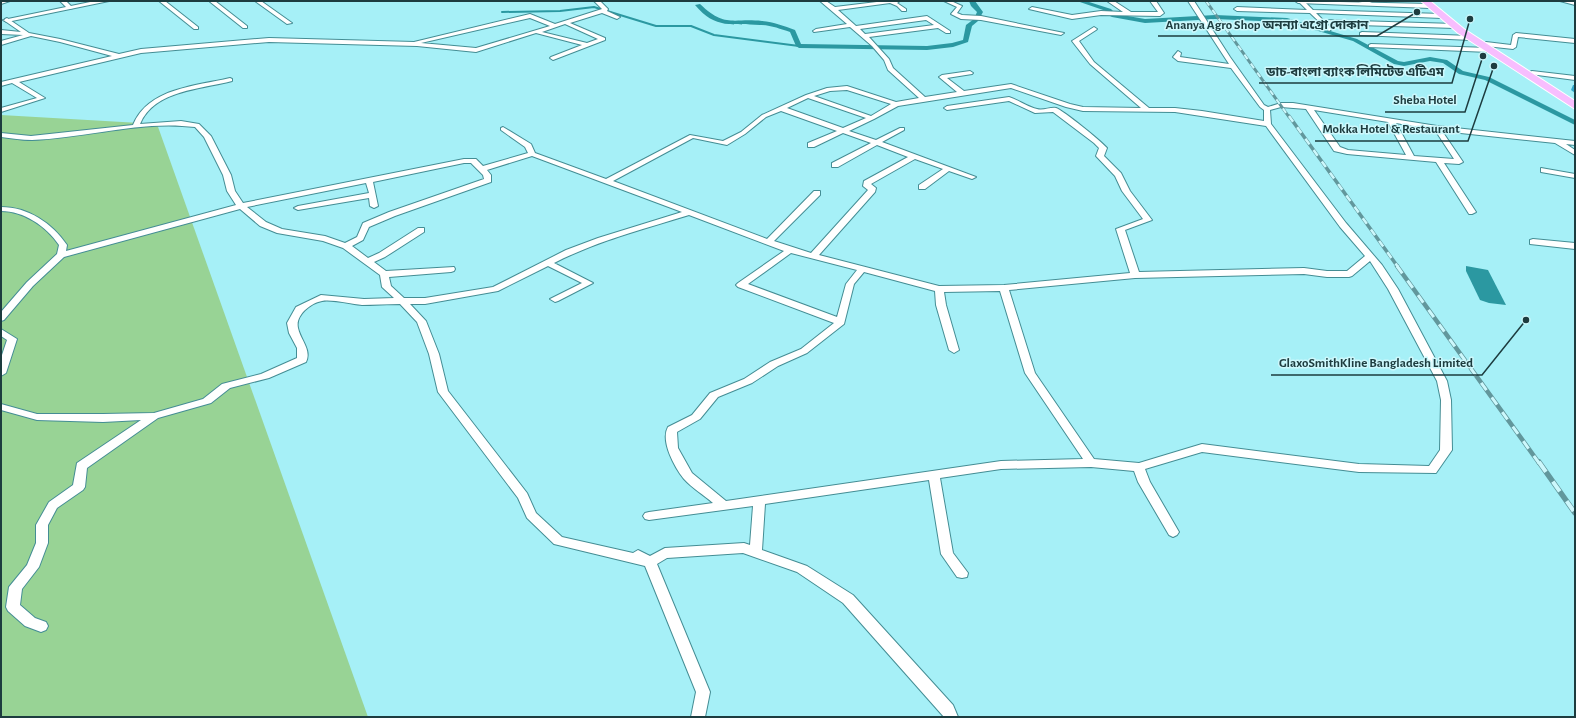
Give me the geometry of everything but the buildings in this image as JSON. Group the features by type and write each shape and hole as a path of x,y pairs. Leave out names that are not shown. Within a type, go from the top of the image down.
{"highway":[{"path":"1429,3 1442,16 1471,38 1488,47"},
{"path":"1429,3 1488,47 1533,76 1575,106"},
{"path":"1533,76 1575,100"}],"street":[{"path":"1,2 7,1"},
{"path":"63,1 70,8"},
{"path":"8,20 106,1"},
{"path":"162,1 196,28"},
{"path":"212,1 245,27"},
{"path":"258,1 288,22"},
{"path":"596,1 605,10 617,17"},
{"path":"822,1 840,14 874,45 887,60 890,69 923,99"},
{"path":"840,1 849,7"},
{"path":"947,1 960,7 954,14 961,17 981,18 1061,33"},
{"path":"1110,1 1131,14"},
{"path":"1032,9 1072,17 1101,13 1160,14 1161,12 1153,1"},
{"path":"1191,1 1233,66 1262,106 1267,109 1281,105 1310,108 1437,128 1575,143"},
{"path":"1298,1 1429,3"},
{"path":"1301,1 1328,29"},
{"path":"1358,1 1368,3"},
{"path":"1563,1 1575,3"},
{"path":"834,9 891,2 898,3 904,10"},
{"path":"840,14 898,3"},
{"path":"1237,9 1442,16"},
{"path":"1,84 141,51 269,40 409,44 476,50 605,10"},
{"path":"409,44 444,34 530,16 556,26"},
{"path":"816,31 927,18 948,32"},
{"path":"8,20 26,33"},
{"path":"1322,22 1455,26"},
{"path":"553,58 603,39 566,23"},
{"path":"864,36 938,26"},
{"path":"1094,29 1075,41 1081,46 1092,63 1148,110"},
{"path":"1,32 26,33 88,47 118,56"},
{"path":"537,32 588,45"},
{"path":"1362,34 1471,38"},
{"path":"1,43 33,35"},
{"path":"1371,46 1513,47 1516,35 1575,41"},
{"path":"1178,54 1176,58 1178,59 1233,66"},
{"path":"962,93 942,77 970,73"},
{"path":"1533,76 1575,78"},
{"path":"136,125 141,114 156,101 167,96 230,80"},
{"path":"1,110 42,98 13,81"},
{"path":"811,145 872,118 896,104 1011,86 1068,106 1083,108 1202,113 1268,124"},
{"path":"606,182 692,136 724,143 744,133 764,116 808,96 829,89 847,88 896,104"},
{"path":"808,96 872,118"},
{"path":"947,108 1009,99 1037,112 1054,110 1097,141 1103,148 1100,156 1118,174 1126,191 1148,220 1120,229 1135,275"},
{"path":"780,108 972,177"},
{"path":"1310,108 1337,149 1347,152 1460,161 1437,128"},
{"path":"649,516 1001,465 1091,463 1139,467 1202,448 1359,468 1432,470 1446,450 1446,400 1442,381 1393,289 1378,265 1343,225 1268,124 1267,109"},
{"path":"1390,121 1411,157"},
{"path":"1,135 31,138 136,125 181,123 196,125 206,136 227,175 231,191 241,206 263,224 280,231 325,239 346,246 384,274 403,274 451,269"},
{"path":"503,129 528,146 532,154"},
{"path":"835,165 902,129"},
{"path":"1557,142 1575,153"},
{"path":"482,169 532,154 790,250 812,257 939,289 1004,288 1135,275 1304,271 1327,274 1349,274 1370,256"},
{"path":"812,257 872,190 872,188 867,186 867,183 913,157"},
{"path":"1438,160 1472,212"},
{"path":"1,318 30,284 61,255 280,196 369,181 464,161 473,161 487,175 488,180 392,214 366,225 360,238 346,246"},
{"path":"922,187 948,169"},
{"path":"1544,170 1575,176"},
{"path":"369,181 374,206"},
{"path":"769,242 817,193"},
{"path":"298,208 372,195"},
{"path":"1,209 12,209 22,212 59,238 63,245 61,255"},
{"path":"1,407 37,417 103,418 154,416 207,401 226,386 265,376 302,360 302,348 294,333 292,323 299,309 321,298 364,302 425,301 495,289 569,252 601,240 688,213"},
{"path":"367,262 382,255 421,230"},
{"path":"1532,242 1575,246"},
{"path":"790,250 742,285 840,322"},
{"path":"548,263 589,283 555,300"},
{"path":"724,506 688,476 672,448 672,430 696,417 714,395 748,381 774,364 804,351 840,322 850,284 862,269"},
{"path":"384,274 387,287 421,321 434,354 444,392 523,496 531,515 558,540 644,558 665,553 744,548 802,569 848,599 948,710 951,717"},
{"path":"1004,288 1030,373 1091,463"},
{"path":"939,289 941,305 954,350"},
{"path":"1,332 12,340 1,373"},
{"path":"41,626 30,622 13,607 16,587 32,567 42,543 42,525 53,505 79,487 81,466 154,416"},
{"path":"1139,467 1144,482 1173,532"},
{"path":"933,475 936,482 947,554 962,573"},
{"path":"756,552 759,501"},
{"path":"644,558 703,692 698,717"}],"green space":[{"path":"1,115 157,124 368,717 1,717"}],"water":[{"path":"1466,266 1488,270 1506,305 1489,303 1480,300 1466,271"}],"waterway":[{"path":"698,5 707,14 724,23 772,24 793,31 799,46 927,48 953,45 966,41 969,25 976,20 980,12 973,5 972,1"},
{"path":"1080,1 1109,10 1110,14 1114,16 1145,21 1215,17 1287,20 1355,40 1396,63 1404,64 1430,59 1445,61 1461,73 1487,78 1575,123"},
{"path":"502,12 560,11 594,7 656,26 691,26 714,35 799,46"}],"railway":[{"path":"1206,1 1289,117"},
{"path":"1289,116 1398,267"},
{"path":"1397,266 1539,463"},
{"path":"1539,462 1575,513"}],"place":[{"name":"Ananya Agro Shop অনন্যা এগ্রো দোকান","path":"1417,12"},
{"name":"ডাচ-বাংলা ব্যাংক লিমিটেড এটিএম","path":"1470,19"},
{"name":"Sheba Hotel","path":"1483,56"},
{"name":"Mokka Hotel & Restaurant","path":"1494,66"},
{"name":"GlaxoSmithKline Bangladesh Limited","path":"1526,320"}]}
